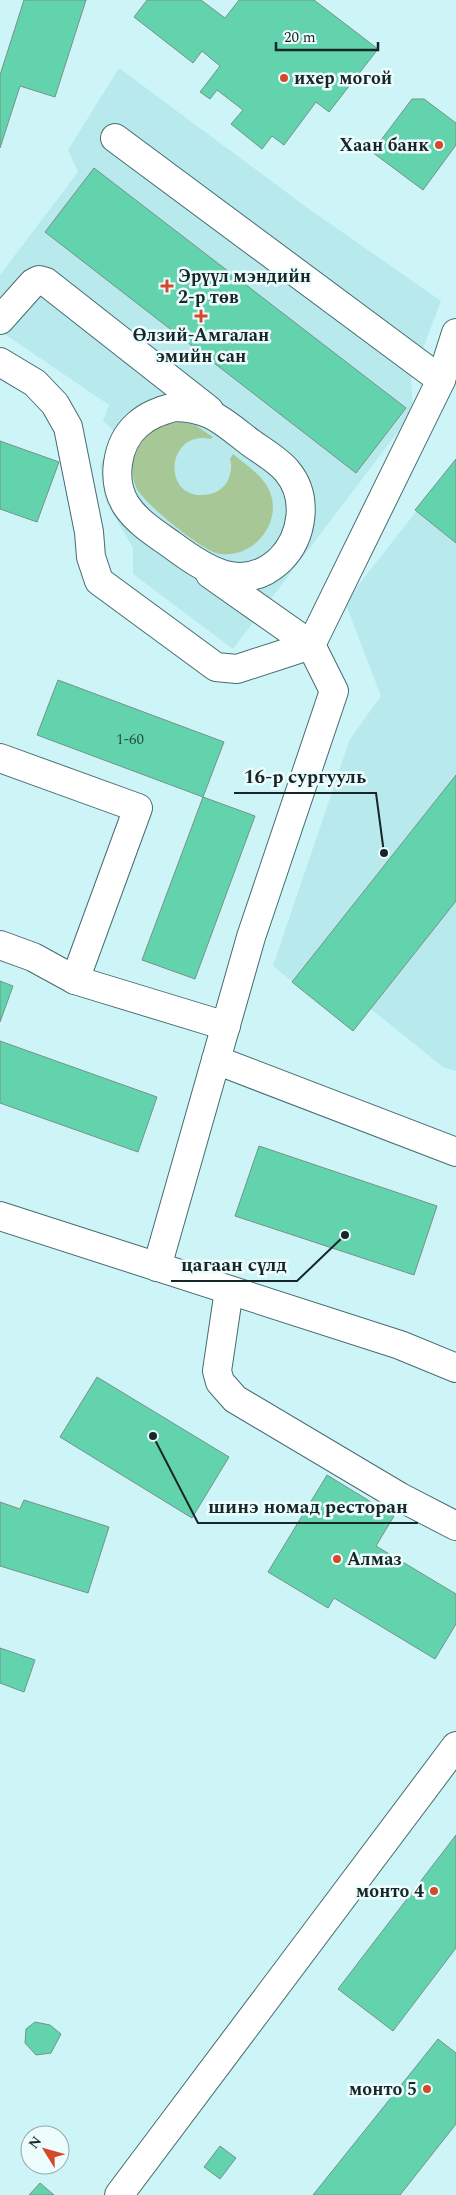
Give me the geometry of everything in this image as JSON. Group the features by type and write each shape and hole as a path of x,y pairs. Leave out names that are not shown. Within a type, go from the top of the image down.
{"main road":[{"path":"115,138 441,380"},
{"path":"0,320 33,283 39,280 46,282 287,470 297,489 302,510 298,532 284,556 273,566 253,575 231,577 211,572 193,561"},
{"path":"0,362 35,383 55,404 68,427 89,532 91,558 99,581 216,667 237,669 311,645 441,380 456,333"},
{"path":"157,1267 251,937 334,691 311,645 193,561 139,520 125,504 118,484 117,462 124,442 136,425 154,413 174,407 196,408 216,416"},
{"path":"0,758 138,808 75,980"},
{"path":"0,945 33,957 75,980 226,1026"},
{"path":"216,1060 456,1152"},
{"path":"0,1216 400,1345 456,1368"},
{"path":"229,1290 217,1371 220,1382 235,1399 400,1497 456,1526"},
{"path":"119,2195 456,1746"}],"shaded area":[{"path":"119,68 309,209 441,301 411,380 413,412 233,649 133,574 133,548 106,502 100,465 116,433 103,421 109,405 0,331 0,275 78,172 68,150"},
{"path":"456,461 456,1071 443,1067 371,1009 353,1031 273,966 350,739 381,696 345,602"}],"green space":[{"path":"180,422 195,425 213,437 211,439 197,439 186,444 178,452 175,463 175,475 180,485 188,492 204,495 221,489 229,477 231,470 230,459 233,454 256,473 267,486 272,498 273,511 270,523 256,543 245,550 233,554 220,554 201,545 162,516 137,489 132,472 132,464 137,447 151,431 165,425"}],"building":[{"path":"24,0 86,0 55,97 20,86 0,148 0,75"},
{"name":"ихер могой","path":"147,0 201,0 225,18 239,0 314,0 378,49 329,112 316,102 284,145 272,136 262,149 231,124 243,110 217,90 210,99 200,92 220,66 202,51 193,63 134,17"},
{"path":"412,99 424,99 456,123 456,145 423,190 372,152"},
{"name":"Эрүүл мэндийн 2-р төв","path":"94,168 406,408 356,473 45,232"},
{"path":"0,441 59,462 37,522 0,509"},
{"path":"456,459 456,543 415,510"},
{"path":"58,680 224,742 203,797 37,735"},
{"path":"456,775 456,901 353,1031 292,982"},
{"path":"203,797 255,816 195,979 142,960"},
{"path":"0,981 13,986 0,1022"},
{"path":"0,1041 157,1097 138,1152 0,1103"},
{"path":"259,1146 437,1206 414,1275 235,1216"},
{"path":"97,1377 229,1457 192,1518 60,1437"},
{"name":"Алмаз","path":"327,1475 394,1516 376,1546 456,1594 456,1624 435,1659 334,1598 328,1608 268,1572"},
{"path":"24,1500 109,1527 88,1593 0,1566 0,1502 20,1509"},
{"path":"0,1648 35,1660 24,1692 0,1683"},
{"name":"монто 4","path":"456,1835 456,1948 393,2031 338,1989"},
{"path":"35,2022 50,2025 61,2034 51,2053 36,2055 25,2043 26,2029"},
{"name":"монто 5","path":"438,2039 456,2053 456,2124 400,2195 313,2195"},
{"path":"220,2146 236,2158 220,2179 204,2167"},
{"path":"40,2183 54,2195 29,2195"}],"place":[{"name":"ихер могой","path":"284,78"},
{"name":"Хаан банк","path":"439,145"},
{"name":"Эрүүл мэндийн 2-р төв","path":"167,286"},
{"name":"Өлзий-Амгалан эмийн сан","path":"201,316"},
{"name":"16-р сургууль","path":"384,853"},
{"name":"цагаан сүлд","path":"345,1235"},
{"name":"шинэ номад ресторан","path":"153,1436"},
{"name":"Алмаз","path":"337,1559"},
{"name":"монто 4","path":"434,1891"},
{"name":"монто 5","path":"427,2089"}]}
